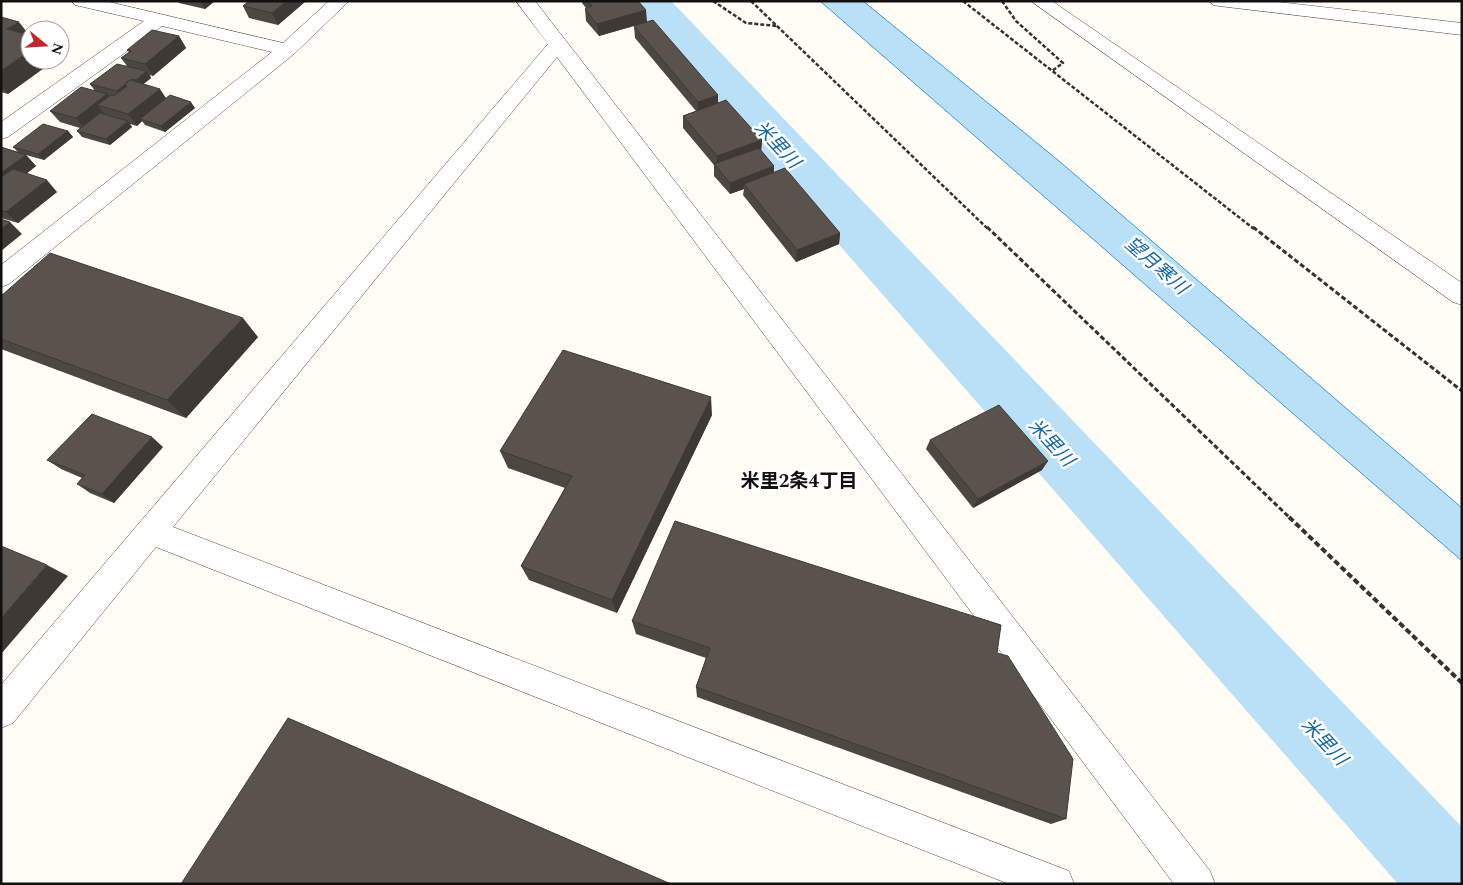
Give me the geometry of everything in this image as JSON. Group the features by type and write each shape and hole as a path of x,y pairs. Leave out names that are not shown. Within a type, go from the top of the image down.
{"street":[{"path":"81,1 287,50"},
{"path":"1,278 287,50 340,1"},
{"path":"525,1 1197,884"},
{"path":"1040,1 1462,296"},
{"path":"1219,1 1462,29"},
{"path":"1,132 159,19"},
{"path":"1,711 558,44"},
{"path":"150,531 1056,884"}],"path":[{"path":"713,1 746,24 778,26"},
{"path":"752,1 1462,683"},
{"path":"963,1 1462,391"},
{"path":"1002,1 1016,21 1062,63 1052,71"}],"water":[{"name":"望月寒川","path":"820,1 863,1 1059,161 1462,508 1462,561"}],"building":[{"path":"249,1 287,1 272,13 243,6"},
{"path":"588,1 638,1 646,10 597,24 585,9 592,6"},
{"path":"1,17 19,22 7,29 20,33 20,58 1,71"},
{"path":"653,20 718,95 698,102 634,26"},
{"path":"152,30 179,36 145,64 121,58 131,51 127,50"},
{"path":"117,64 147,71 136,80 131,79 117,91 90,84"},
{"path":"130,80 160,89 128,114 97,105 111,95 114,96 127,86 124,85"},
{"path":"81,87 107,94 76,118 50,111"},
{"path":"170,95 191,102 161,126 140,119"},
{"path":"726,100 762,140 717,156 683,116"},
{"path":"100,113 128,121 106,139 77,131"},
{"path":"43,124 68,131 38,154 13,147"},
{"path":"1,147 26,155 1,173"},
{"path":"759,148 774,166 730,183 714,164"},
{"path":"785,168 840,233 797,250 744,184"},
{"path":"13,169 47,180 6,212 1,210 1,177"},
{"path":"1,219 10,222 1,229"},
{"path":"50,253 243,318 167,400 1,339 1,296"},
{"path":"563,350 711,397 612,600 521,566 572,476 500,451"},
{"path":"999,405 1048,461 978,499 930,440"},
{"path":"92,414 152,437 102,494 77,484 85,475 47,460"},
{"path":"675,521 1001,625 997,653 1008,656 1073,759 1066,819 696,687 710,648 632,621"},
{"path":"1,546 47,565 1,618"},
{"path":"288,718 671,884 181,884"}],"waterway":[{"name":"米里川","path":"647,1 1456,884"}],"district":[{"name":"米里2条4丁目","path":"799,480"}]}
